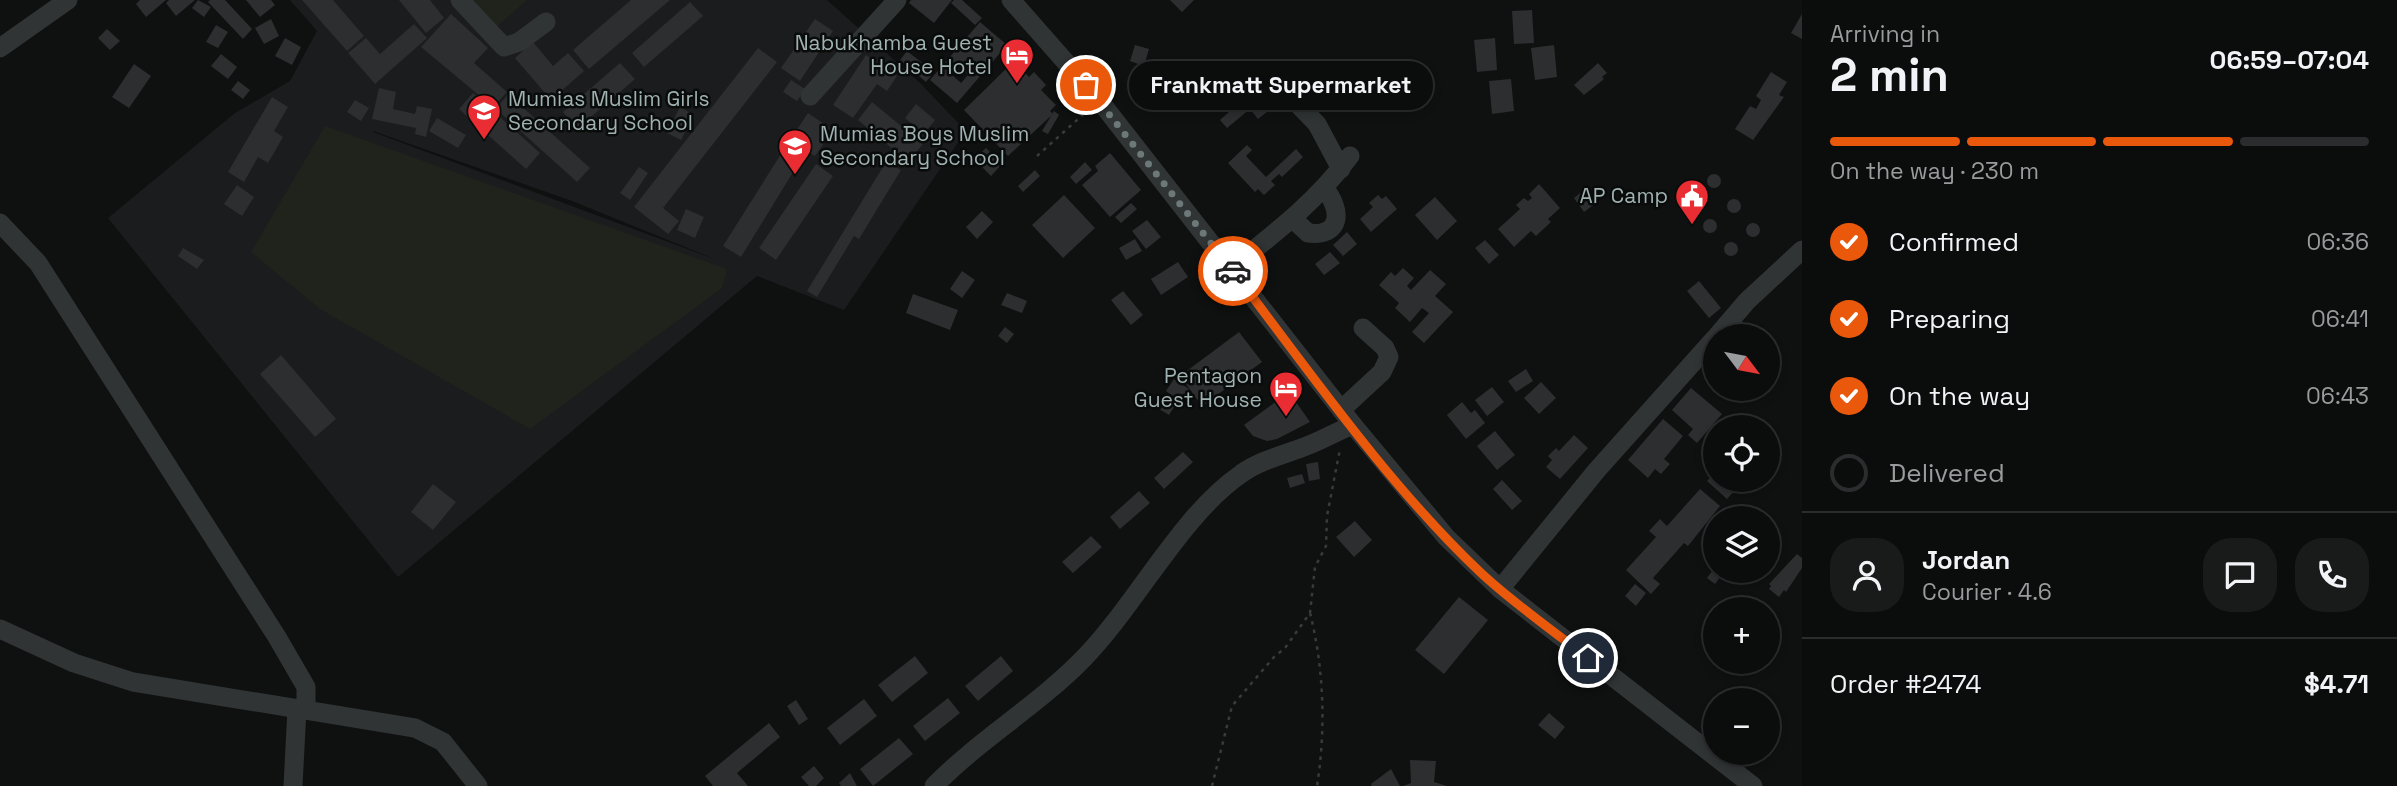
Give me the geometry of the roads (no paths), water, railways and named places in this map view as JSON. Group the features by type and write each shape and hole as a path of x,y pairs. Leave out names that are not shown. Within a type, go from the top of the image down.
{"street":[{"path":"0,48 68,0"},
{"path":"460,0 503,47 519,42 546,22"},
{"path":"810,96 897,0"},
{"path":"1012,0 1099,100 1231,268 1346,421 1446,537 1500,589 1753,786"},
{"path":"1231,268 1293,219 1325,189 1345,163 1317,124 1286,92"},
{"path":"1293,219 1308,233 1324,233 1332,227 1337,218 1337,208 1325,189"},
{"path":"0,223 38,263 277,637 306,687 293,786"},
{"path":"1727,324 1747,301 1802,250"},
{"path":"934,786 977,747 1030,707 1083,659 1115,624 1187,529 1233,480 1346,421 1389,357 1385,348 1363,328"},
{"path":"1500,589 1597,470 1703,352"},
{"path":"0,629 74,663 133,682 415,728 443,742 478,786"}],"place":[{"name":"Nabukhamba Guest House Hotel","path":"1017,85"},
{"name":"Frankmatt Supermarket","path":"1086,85"},
{"name":"Mumias Muslim Girls Secondary School","path":"484,141"},
{"name":"Mumias Boys Muslim Secondary School","path":"795,176"},
{"name":"AP Camp","path":"1692,226"},
{"name":"Pentagon Guest House","path":"1286,418"}]}
